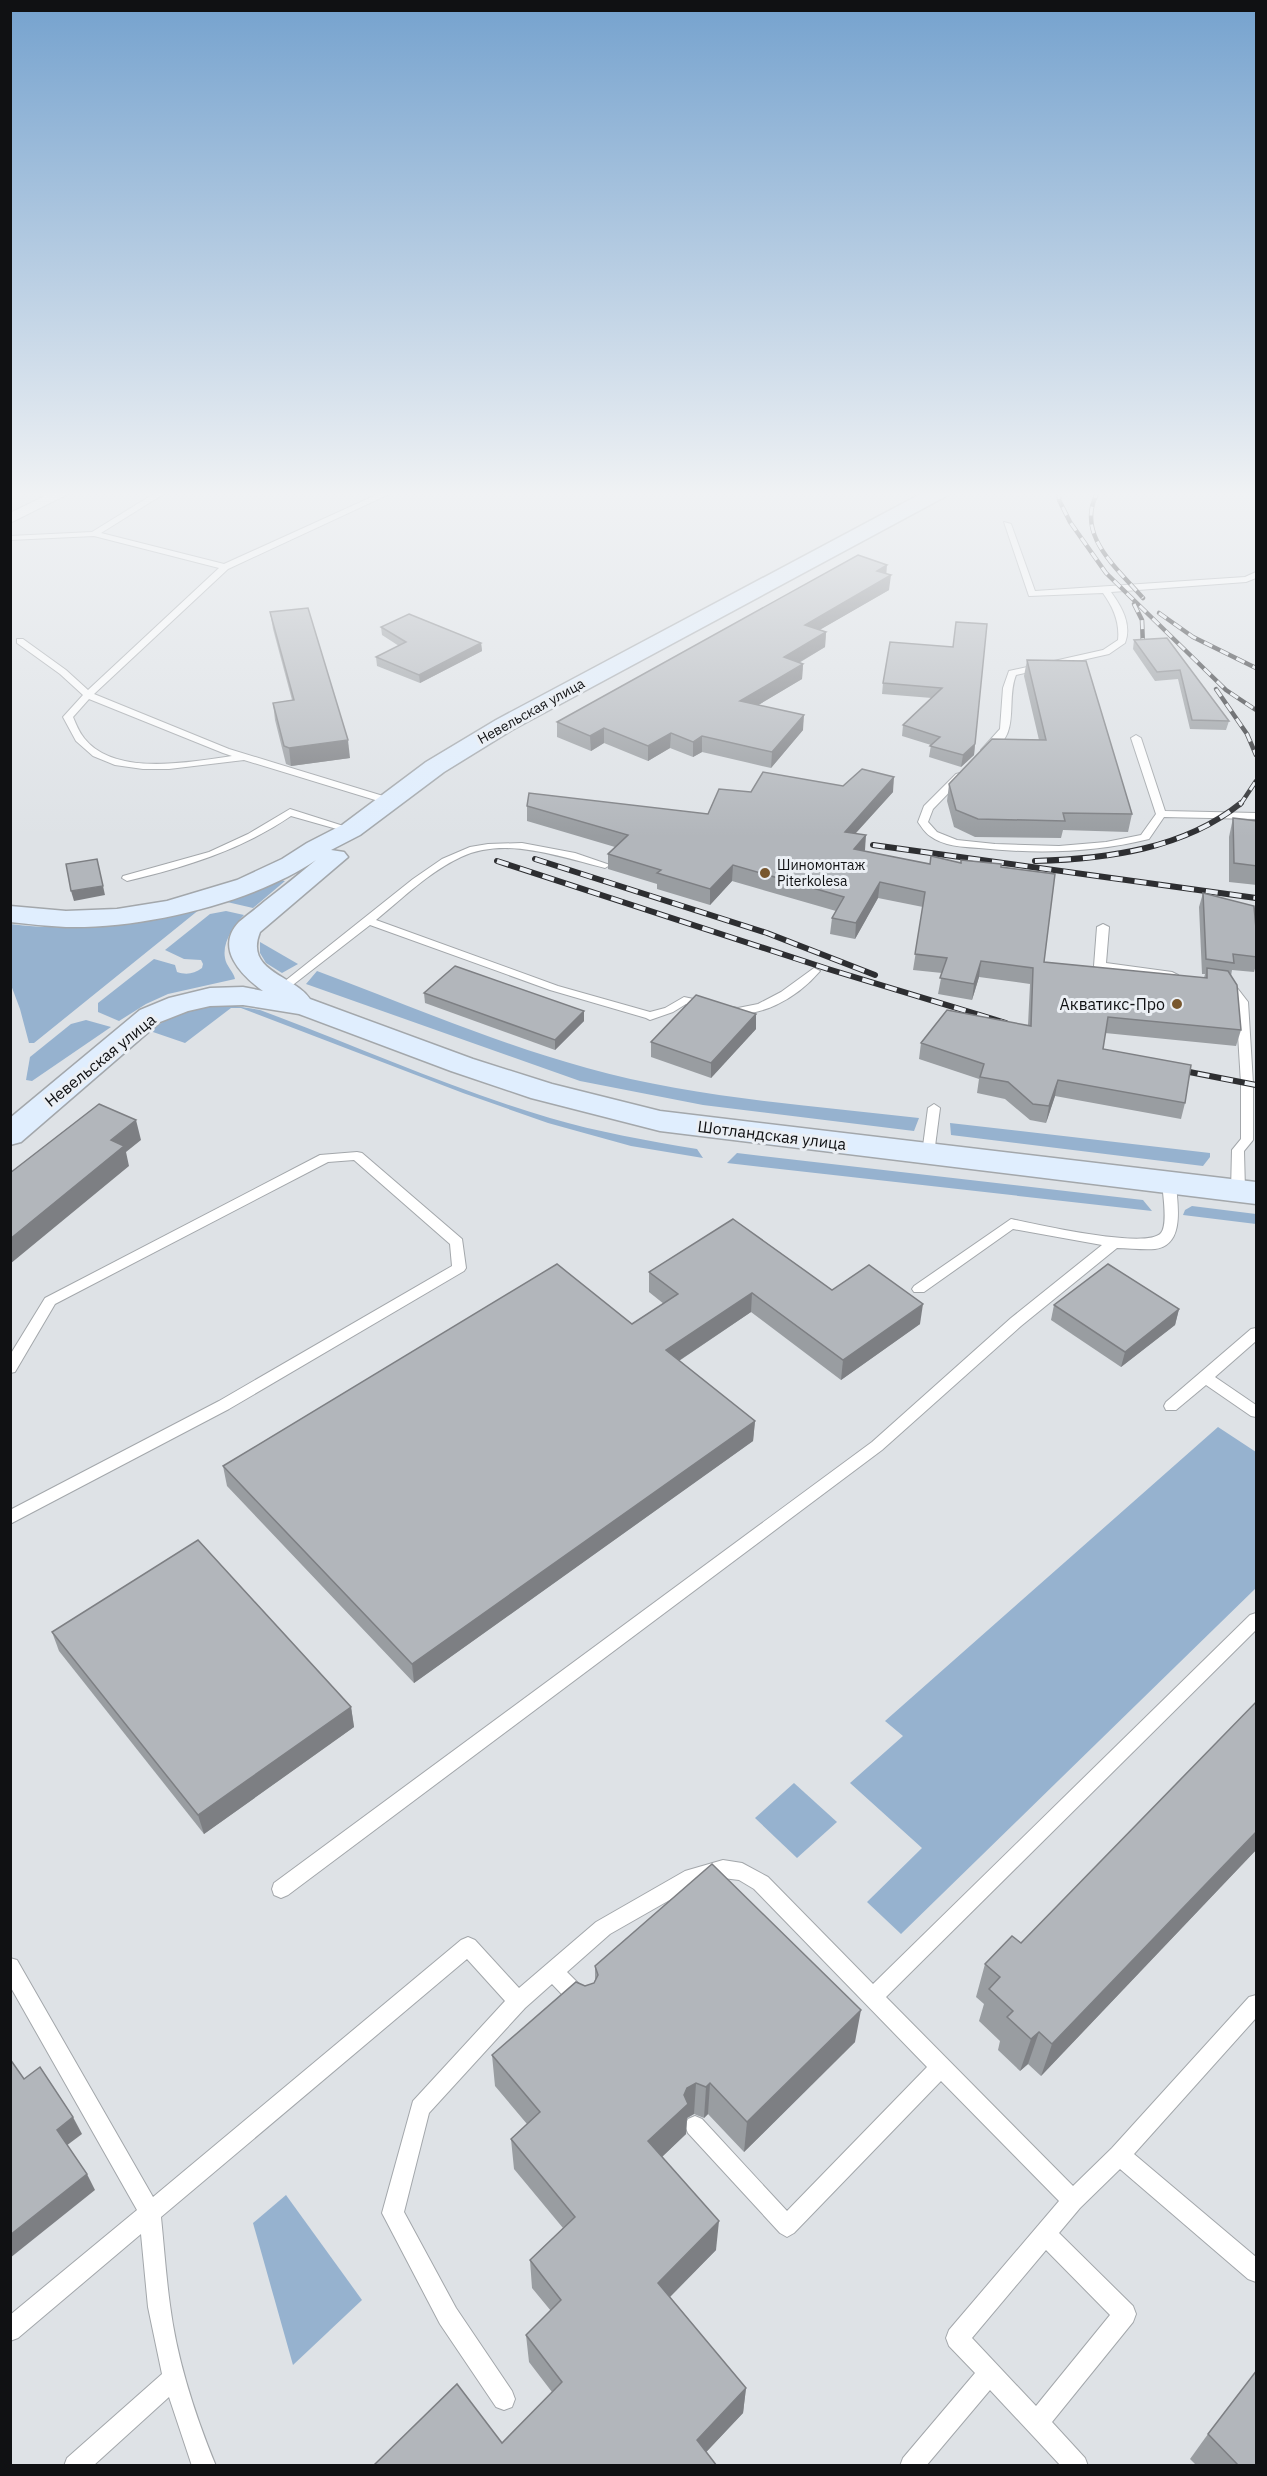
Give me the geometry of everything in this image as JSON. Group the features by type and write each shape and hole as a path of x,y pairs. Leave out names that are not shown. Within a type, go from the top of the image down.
{"street":[{"name":"Невельская улица","path":"10,914 66,919 117,917 170,908 215,896 264,878 351,830 435,767 504,725 727,606"},
{"path":"292,997 249,965 244,956 242,944 248,929 338,855 351,830"},
{"name":"Невельская улица","path":"10,1135 150,1016 179,1004 210,996 292,997"},
{"name":"Шотландская улица","path":"292,997 462,1065 542,1091 660,1121 1247,1192"}],"lane":[{"path":"184,606 75,707 68,717 73,734 95,755 129,766 190,765 243,757"},
{"path":"974,760 1000,737 1006,726 1008,682 1012,674 1106,652 1122,641 1124,629 1116,606"},
{"path":"20,641 63,672 89,695 243,757 389,801"},
{"path":"1136,738 1161,814"},
{"path":"967,768 928,808 923,822 933,834 955,843 1059,849 1106,845 1145,837 1161,814"},
{"path":"127,878 179,866 216,854 267,829 290,812 351,830"},
{"path":"1161,814 1257,816"},
{"path":"292,997 369,921 423,878 467,850 510,845 542,847 605,865"},
{"path":"369,921 554,988 650,1017 669,1010 684,1000 736,1012 771,1003 796,987 814,971"},
{"path":"1103,927 1100,966 1182,976"},
{"path":"1218,981 1229,982 1242,1002 1247,1140 1238,1150 1247,1192"},
{"path":"928,1154 934,1108"},
{"path":"10,1368 50,1301 325,1158 357,1156 457,1242 459,1268 224,1405 10,1518"},
{"path":"919,1289 1011,1224 1114,1243 1156,1244 1168,1235 1171,1225 1169,1183"},
{"path":"281,1889 877,1446 1016,1322 1114,1243"},
{"path":"1171,1406 1257,1333"},
{"path":"1205,1377 1257,1412"},
{"path":"873,1997 1257,1620"},
{"path":"504,2399 448,2316 393,2212 420,2108 518,2001 603,1928 692,1877 723,1869 742,1872 760,1883 1073,2201"},
{"path":"10,2330 468,1946 518,2001"},
{"path":"10,1967 150,2214 159,2307 174,2378 199,2456 205,2466"},
{"path":"553,1971 587,2006"},
{"path":"1077,2466 957,2338 1073,2201 1119,2155 1257,2004"},
{"path":"695,2126 787,2226 942,2067"},
{"path":"1119,2155 1257,2271"},
{"path":"1037,2424 1125,2314 1046,2235"},
{"path":"911,2466 990,2373"},
{"path":"75,2466 174,2378"}],"shaded area":[{"path":"280,880 285,881 253,908 227,902"},
{"path":"200,909 34,1043 29,1043 11,985 10,924 82,927 153,919"},
{"path":"226,911 244,915 233,929 225,946 226,961 235,979 168,994 146,1004 119,1021 98,1012 98,1003 154,959 175,965 177,972 180,973 193,973 202,968 201,960 184,959 165,950 210,914"},
{"path":"260,942 298,964 282,973 266,963 260,953"},
{"path":"317,971 519,1047 627,1078 710,1094 919,1118 914,1131 703,1105 580,1081 306,984"},
{"path":"229,1005 260,1010 440,1081 513,1107 586,1128 697,1149 703,1158 631,1146 548,1123 241,1008 231,1008 185,1043 150,1031 177,1015 208,1007"},
{"path":"86,1020 111,1027 32,1081 26,1080 30,1057 71,1024"},
{"path":"950,1123 1210,1153 1210,1157 1203,1166 951,1135"},
{"path":"737,1153 1143,1200 1152,1211 727,1163"},
{"path":"1192,1206 1256,1214 1256,1224 1183,1215 1185,1210"},
{"path":"1218,1427 1256,1452 1256,1588 901,1934 867,1902 922,1848 850,1783 903,1736 885,1721"},
{"path":"794,1783 837,1822 797,1858 755,1818"},
{"path":"286,2195 362,2300 293,2365 253,2223"}],"building":[{"path":"767,606 838,606 805,625 826,632 784,657 803,664 740,701 804,715 772,752 702,736 693,742 671,733 648,746 604,728 590,736 557,722"},
{"path":"308,608 348,740 289,748 284,746 273,703 294,700 270,612"},
{"path":"409,614 481,643 419,675 376,657 406,642 381,627"},
{"path":"956,622 987,624 975,744 963,755 930,746 940,737 903,725 942,688 883,683 890,642 953,647"},
{"path":"1167,638 1229,721 1192,720 1180,670 1157,672 1134,640"},
{"path":"1027,660 1086,661 1132,814 1063,813 1065,821 978,819 956,810 949,784 992,739 1046,740"},
{"path":"862,769 894,777 845,832 866,835 854,849 930,864 931,856 961,863 961,860 1001,864 1001,867 1055,874 1044,962 1207,978 1207,968 1228,971 1237,985 1241,1030 1108,1017 1103,1049 1191,1065 1185,1103 1058,1080 1049,1106 1033,1104 1008,1082 980,1077 984,1064 921,1043 947,1010 1031,1026 1033,968 981,961 974,984 940,978 947,958 915,954 925,892 880,882 856,923 832,918 844,897 733,865 710,889 657,873 661,870 608,854 628,835 527,806 529,793 708,814 719,789 751,792 763,772 843,786"},
{"path":"1233,818 1257,821 1257,866 1234,863"},
{"path":"97,859 103,886 71,891 66,864"},
{"path":"1203,893 1254,906 1257,957 1233,954 1234,963 1206,959"},
{"path":"455,966 584,1011 555,1040 424,993"},
{"path":"696,995 756,1014 711,1063 651,1042"},
{"path":"99,1104 136,1120 111,1140 124,1146 10,1239 10,1173"},
{"path":"733,1219 832,1290 869,1265 923,1304 843,1360 752,1293 666,1350 755,1421 412,1664 223,1466 557,1264 632,1324 678,1294 649,1272"},
{"path":"1108,1264 1179,1309 1125,1352 1054,1305"},
{"path":"198,1540 351,1707 198,1815 52,1632"},
{"path":"1257,1701 1257,1831 1052,2044 1039,2032 1031,2039 1007,2017 1013,2011 989,1989 1000,1977 985,1964 1012,1936 1021,1943"},
{"path":"712,1864 861,2010 747,2122 710,2083 706,2087 696,2083 687,2088 684,2095 688,2104 648,2141 719,2221 658,2283 746,2388 697,2440 717,2466 373,2466 457,2384 502,2443 562,2382 526,2335 561,2300 530,2260 575,2217 511,2139 540,2112 492,2055 576,1982 585,1986 594,1983 598,1975 595,1966"},
{"path":"10,2059 24,2079 40,2067 73,2117 57,2130 87,2174 10,2235"},
{"path":"1257,2370 1257,2466 1239,2466 1208,2434"}],"railway":[{"path":"1135,606 1142,620 1143,647"},
{"path":"1139,606 1226,690 1256,710"},
{"path":"1159,613 1193,637 1256,668"},
{"path":"1216,689 1247,734 1256,755"},
{"path":"1240,805 1256,781"},
{"path":"1035,861 1090,858 1170,841 1219,819 1241,803"},
{"path":"873,845 1256,898"},
{"path":"535,859 767,933 875,975"},
{"path":"497,861 828,969 1006,1023"},
{"path":"1174,1069 1256,1085"}],"place":[{"name":"Шиномонтаж Piterkolesa","path":"765,873"},
{"name":"Акватикс-Про","path":"1177,1004"}]}
